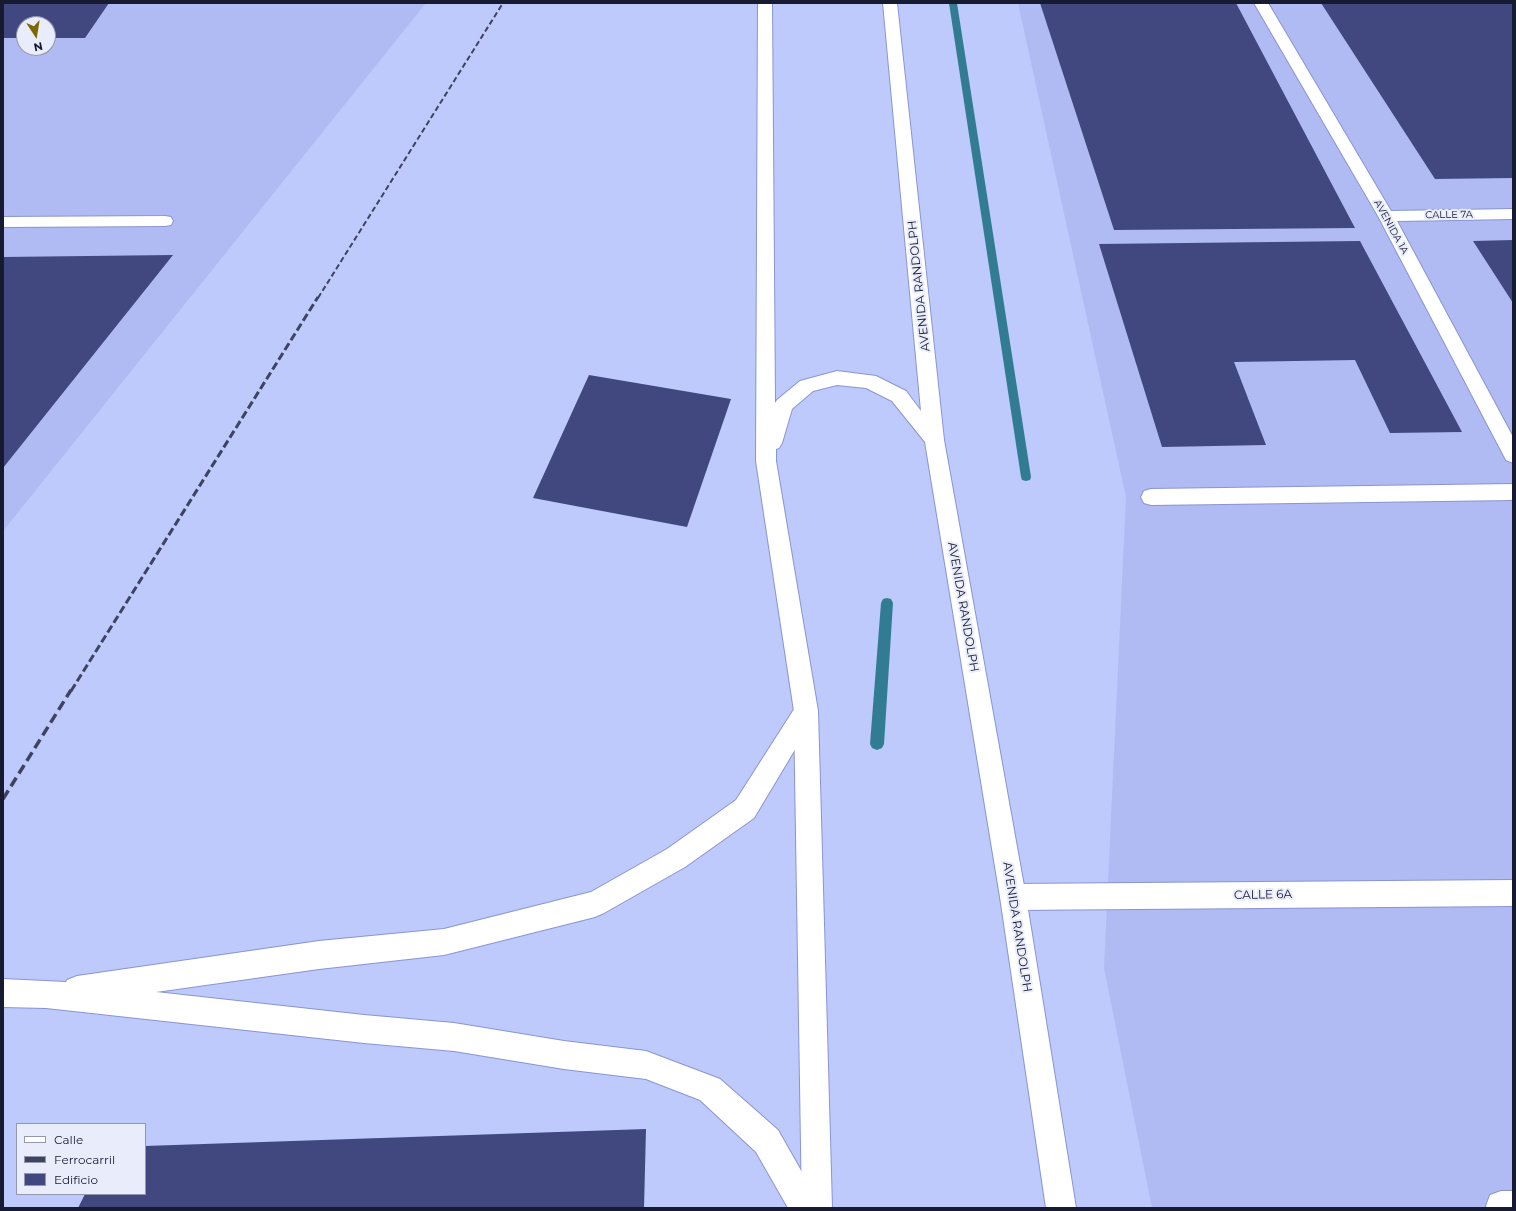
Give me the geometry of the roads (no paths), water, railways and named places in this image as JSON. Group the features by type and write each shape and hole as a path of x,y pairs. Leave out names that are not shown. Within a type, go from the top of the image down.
{"street":[{"path":"765,3 766,460 806,711 817,1208"},
{"name":"AVENIDA 1A","path":"1261,3 1386,216 1513,456"},
{"name":"AVENIDA RANDOLPH","path":"889,6 934,440 1013,897 1061,1208"},
{"name":"CALLE 7A","path":"1386,216 1513,214"},
{"path":"3,222 165,221"},
{"path":"766,460 784,405 807,386 837,378 869,381 898,396 934,440"},
{"path":"1151,497 1513,492"},
{"path":"46,994 319,955 444,942 595,904 676,858 746,809 806,711"},
{"name":"CALLE 6A","path":"1013,897 1513,893"},
{"path":"3,993 46,994 364,1029 454,1037 564,1055 646,1065 710,1089 766,1141 805,1208"}],"waterway":[{"path":"953,3 1026,477"},
{"path":"877,744 887,603"}],"railway":[{"path":"318,298 503,3"},
{"path":"71,691 318,297"},
{"path":"3,799 71,690"}]}
